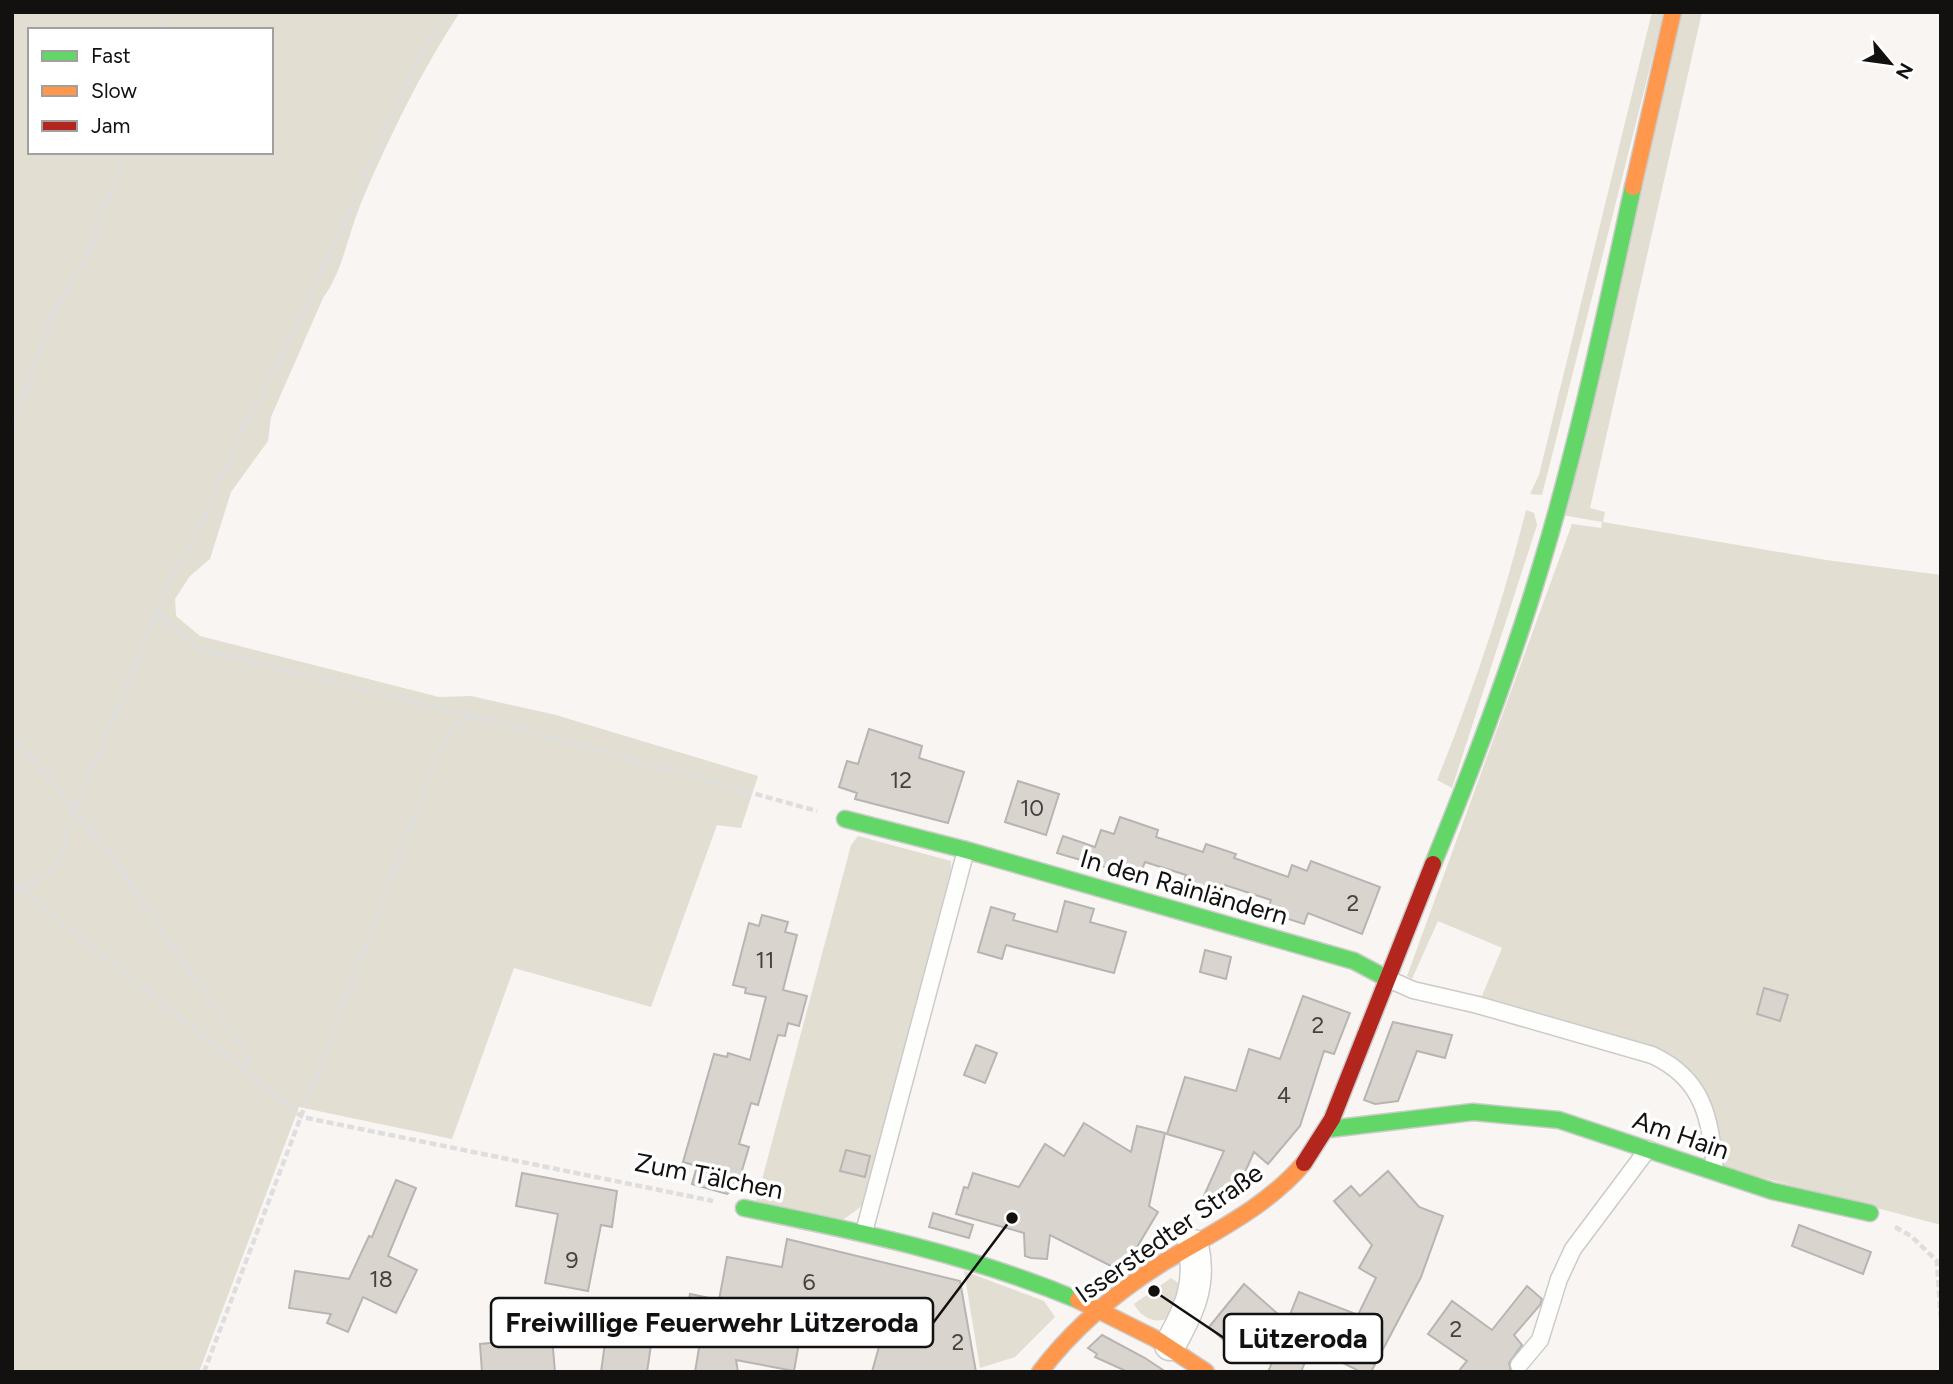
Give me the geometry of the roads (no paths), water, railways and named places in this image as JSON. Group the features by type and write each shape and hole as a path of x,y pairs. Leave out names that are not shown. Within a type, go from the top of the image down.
{"street":[{"name":"Isserstedter Straße","path":"1041,1372 1054,1353 1099,1307 1233,1221 1283,1182 1313,1152 1329,1129 1386,978 1468,783 1527,611 1552,526 1673,12"},
{"name":"In den Rainländern","path":"845,818 1354,961 1386,978"},
{"name":"Am Hain","path":"1329,1129 1383,1125 1473,1112 1559,1120 1772,1191 1870,1213"},
{"name":"Zum Tälchen","path":"744,1208 864,1232 1052,1288 1099,1307 1170,1345 1206,1372"},
{"path":"1170,1345 1189,1311 1198,1267 1193,1245"}],"lane":[{"path":"864,1232 966,850"},
{"path":"1386,978 1413,990 1478,1005 1651,1055 1670,1063 1692,1085 1702,1100 1711,1128 1715,1173"},
{"path":"1519,1365 1541,1340 1559,1279 1573,1249 1648,1149"}],"place":[{"name":"Freiwillige Feuerwehr Lützeroda","path":"1012,1218"},
{"name":"Lützeroda","path":"1154,1291"}]}
